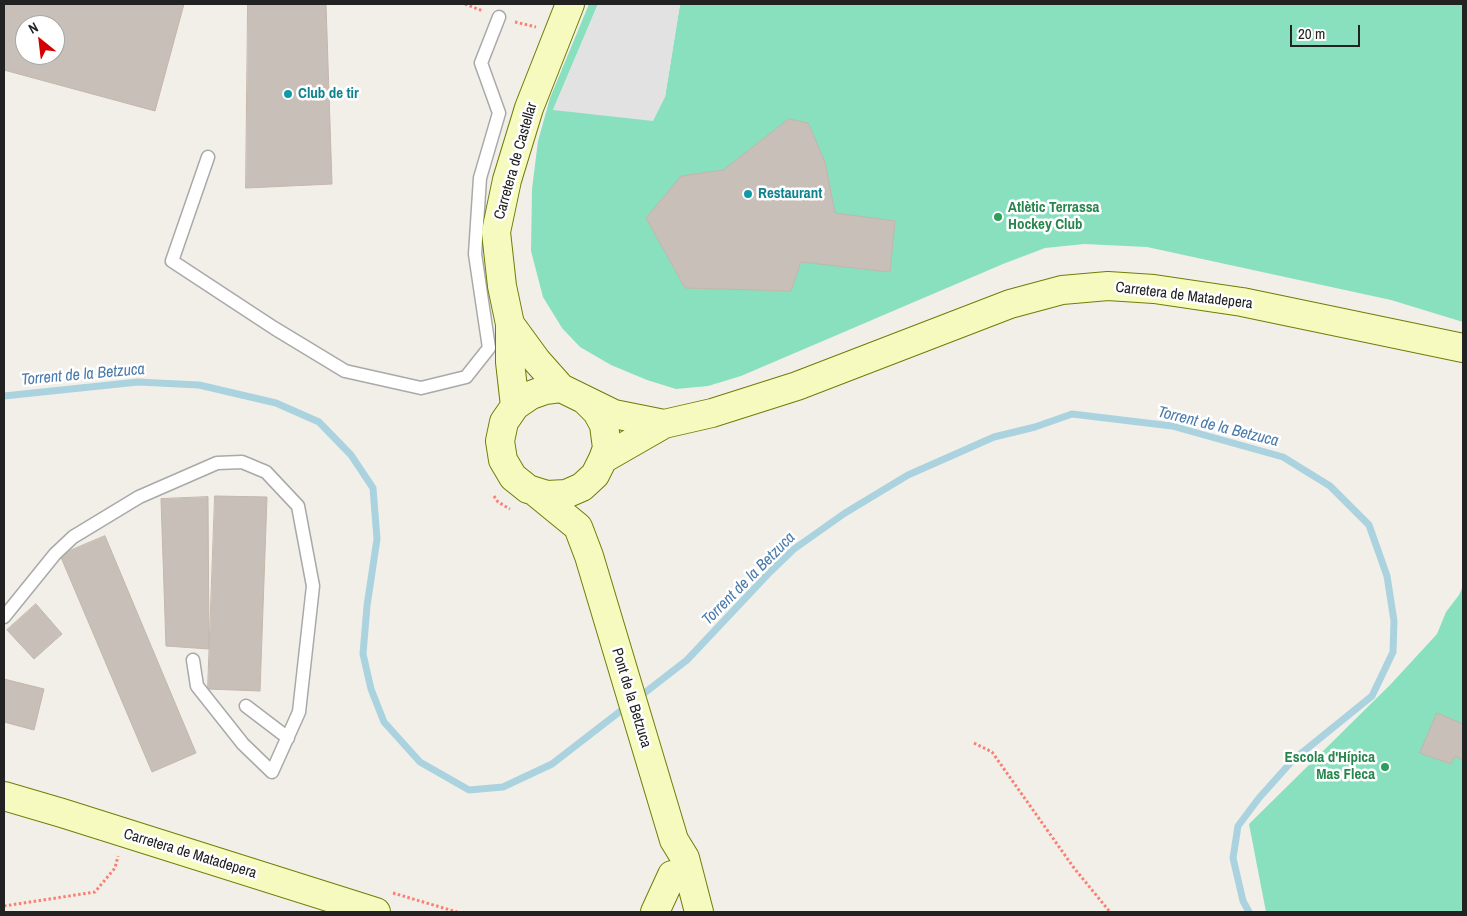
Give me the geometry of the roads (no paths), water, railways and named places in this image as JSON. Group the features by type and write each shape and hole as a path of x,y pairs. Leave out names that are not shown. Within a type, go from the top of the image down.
{"street":[{"name":"Carretera de Castellar","path":"515,406 510,362 510,324 502,286 496,232 507,180 530,108 570,4"},
{"name":"Carretera de Matadepera","path":"664,424 712,413 797,386 1010,304 1062,290 1108,286 1154,289 1242,302 1463,348"},
{"name":"Carretera de Castellar","path":"510,324 537,361 561,388"},
{"path":"586,401 604,425 607,448 595,475 582,487 566,494 547,495 528,490 513,477 503,460 500,442 504,422 515,406 531,395 545,390 561,388 614,414 664,424"},
{"path":"603,459 664,424"},
{"path":"534,492 578,527 587,482"},
{"name":"Pont de la Betzuca","path":"578,527 589,556 674,840"},
{"name":"Carretera de Matadepera","path":"4,796 376,912"},
{"path":"674,840 671,856 672,875 682,912"},
{"path":"674,840 685,858 699,912"},
{"path":"655,912 672,875"}],"lane":[{"path":"208,157 172,261 274,328 345,371 421,388 466,377 490,348 475,254 480,178 499,113 482,63 498,17"},
{"path":"4,617 55,554 73,537 147,493 217,463 242,462 266,472 298,506 313,586 299,712 272,772 243,744 197,686 193,660"},
{"path":"246,706 288,738"}],"waterway":[{"name":"Torrent de la Betzuca","path":"4,396 138,382 199,385 276,403 319,422 351,455 373,488 377,539 367,606 363,654 371,689 384,722 420,762 469,790 503,787 552,764 627,706"},
{"name":"Torrent de la Betzuca","path":"638,698 687,660 794,549 845,513 908,475 994,437 1035,427 1072,414 1172,426 1283,457 1330,486 1369,525 1387,576 1394,621 1393,652 1372,696 1293,760 1259,798 1238,826 1233,858 1243,901 1249,912"}],"place":[{"name":"Club de tir","path":"288,94"},
{"name":"Restaurant","path":"748,194"},
{"name":"Atlètic Terrassa Hockey Club","path":"998,217"},
{"name":"Escola d'Hípica Mas Fleca","path":"1385,767"}]}
